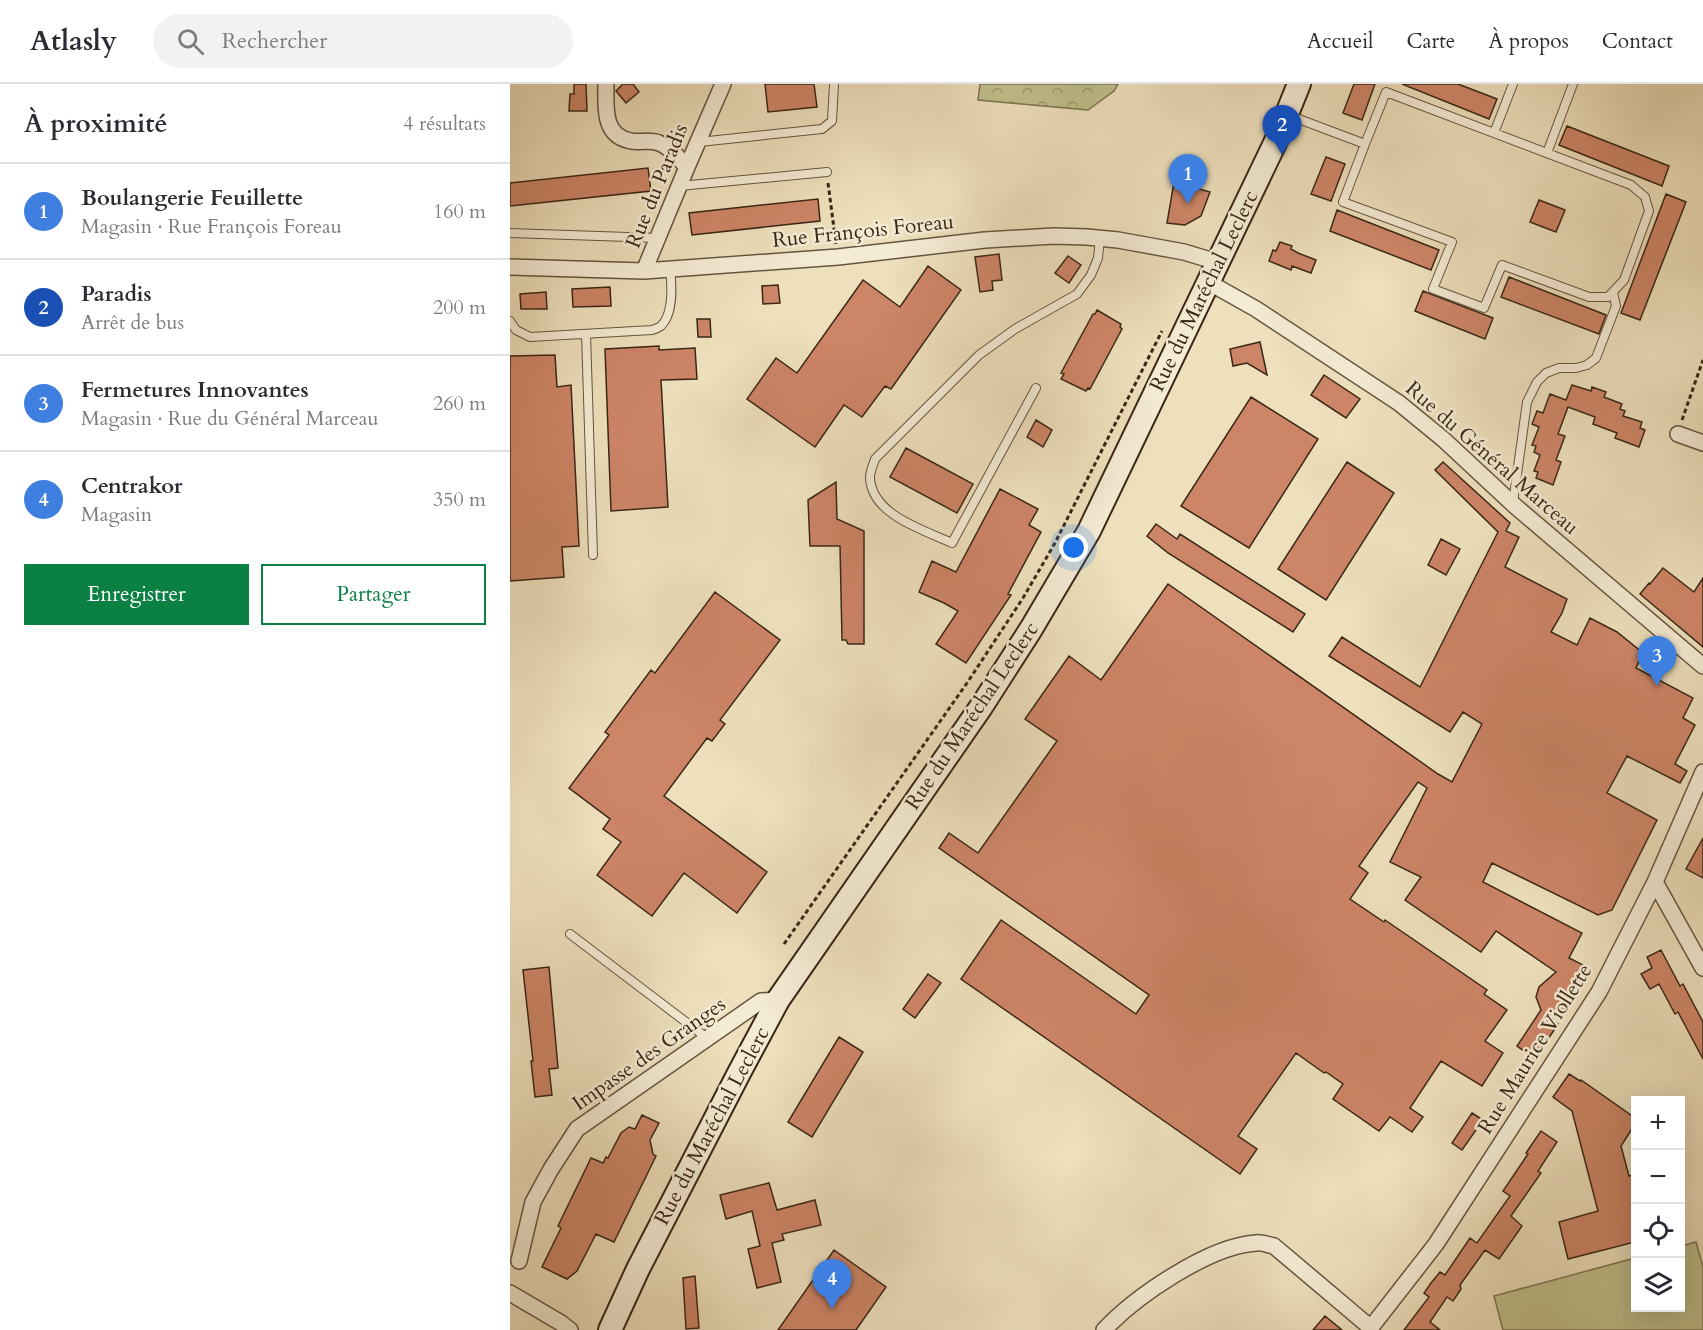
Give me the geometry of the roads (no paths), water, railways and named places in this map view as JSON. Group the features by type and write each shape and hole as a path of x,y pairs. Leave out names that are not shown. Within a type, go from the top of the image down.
{"main road":[{"name":"Rue du Maréchal Leclerc","path":"610,1330 638,1269 778,1000 981,706 1031,629 1089,531 1276,141 1299,84"}],"street":[{"path":"606,84 606,116 614,132 623,139 651,141 664,145 672,150 687,167"},
{"name":"Rue du Paradis","path":"644,271 723,84"},
{"name":"Rue François Foreau","path":"510,267 644,271 838,257 985,240 1076,236 1184,252 1213,272"},
{"name":"Rue du Général Marceau","path":"1213,272 1256,309 1400,403 1703,666"},
{"path":"1678,434 1703,443"},
{"name":"Rue Maurice Viollette","path":"1370,1329 1436,1244 1599,992 1655,882 1703,772"},
{"path":"1655,882 1703,968"},
{"name":"Impasse des Granges","path":"519,1261 533,1202 577,1129 761,1001 778,1000"},
{"path":"1104,1330 1158,1286 1208,1255 1238,1245 1258,1242 1274,1246 1370,1329"},
{"path":"510,1293 570,1330"}],"lane":[{"path":"697,142 822,129 832,121 834,84"},
{"path":"1494,133 1514,84"},
{"path":"1547,153 1573,84"},
{"path":"1386,92 1631,185 1645,196 1648,211 1624,280 1608,297 1588,297 1502,264 1484,308 1433,289 1452,242 1343,202 1365,144 1386,92"},
{"path":"1287,115 1365,144"},
{"path":"679,186 827,172"},
{"path":"510,233 658,238"},
{"path":"1036,388 952,543 893,516 874,494 870,476 875,459 979,355 1015,329 1077,294 1091,275 1098,258 1100,238"},
{"path":"510,321 516,330 530,337 652,330 661,326 667,316 672,293 670,269"},
{"path":"1513,503 1527,402 1537,382 1546,374 1559,368 1576,368 1587,365 1596,358 1616,306 1613,292"},
{"path":"586,334 593,555"},
{"path":"570,934 707,1038"}],"place":[{"name":"Paradis","path":"1282,155"},
{"name":"Boulangerie Feuillette","path":"1188,204"},
{"name":"Fermetures Innovantes","path":"1657,686"},
{"name":"Centrakor","path":"832,1309"}]}
